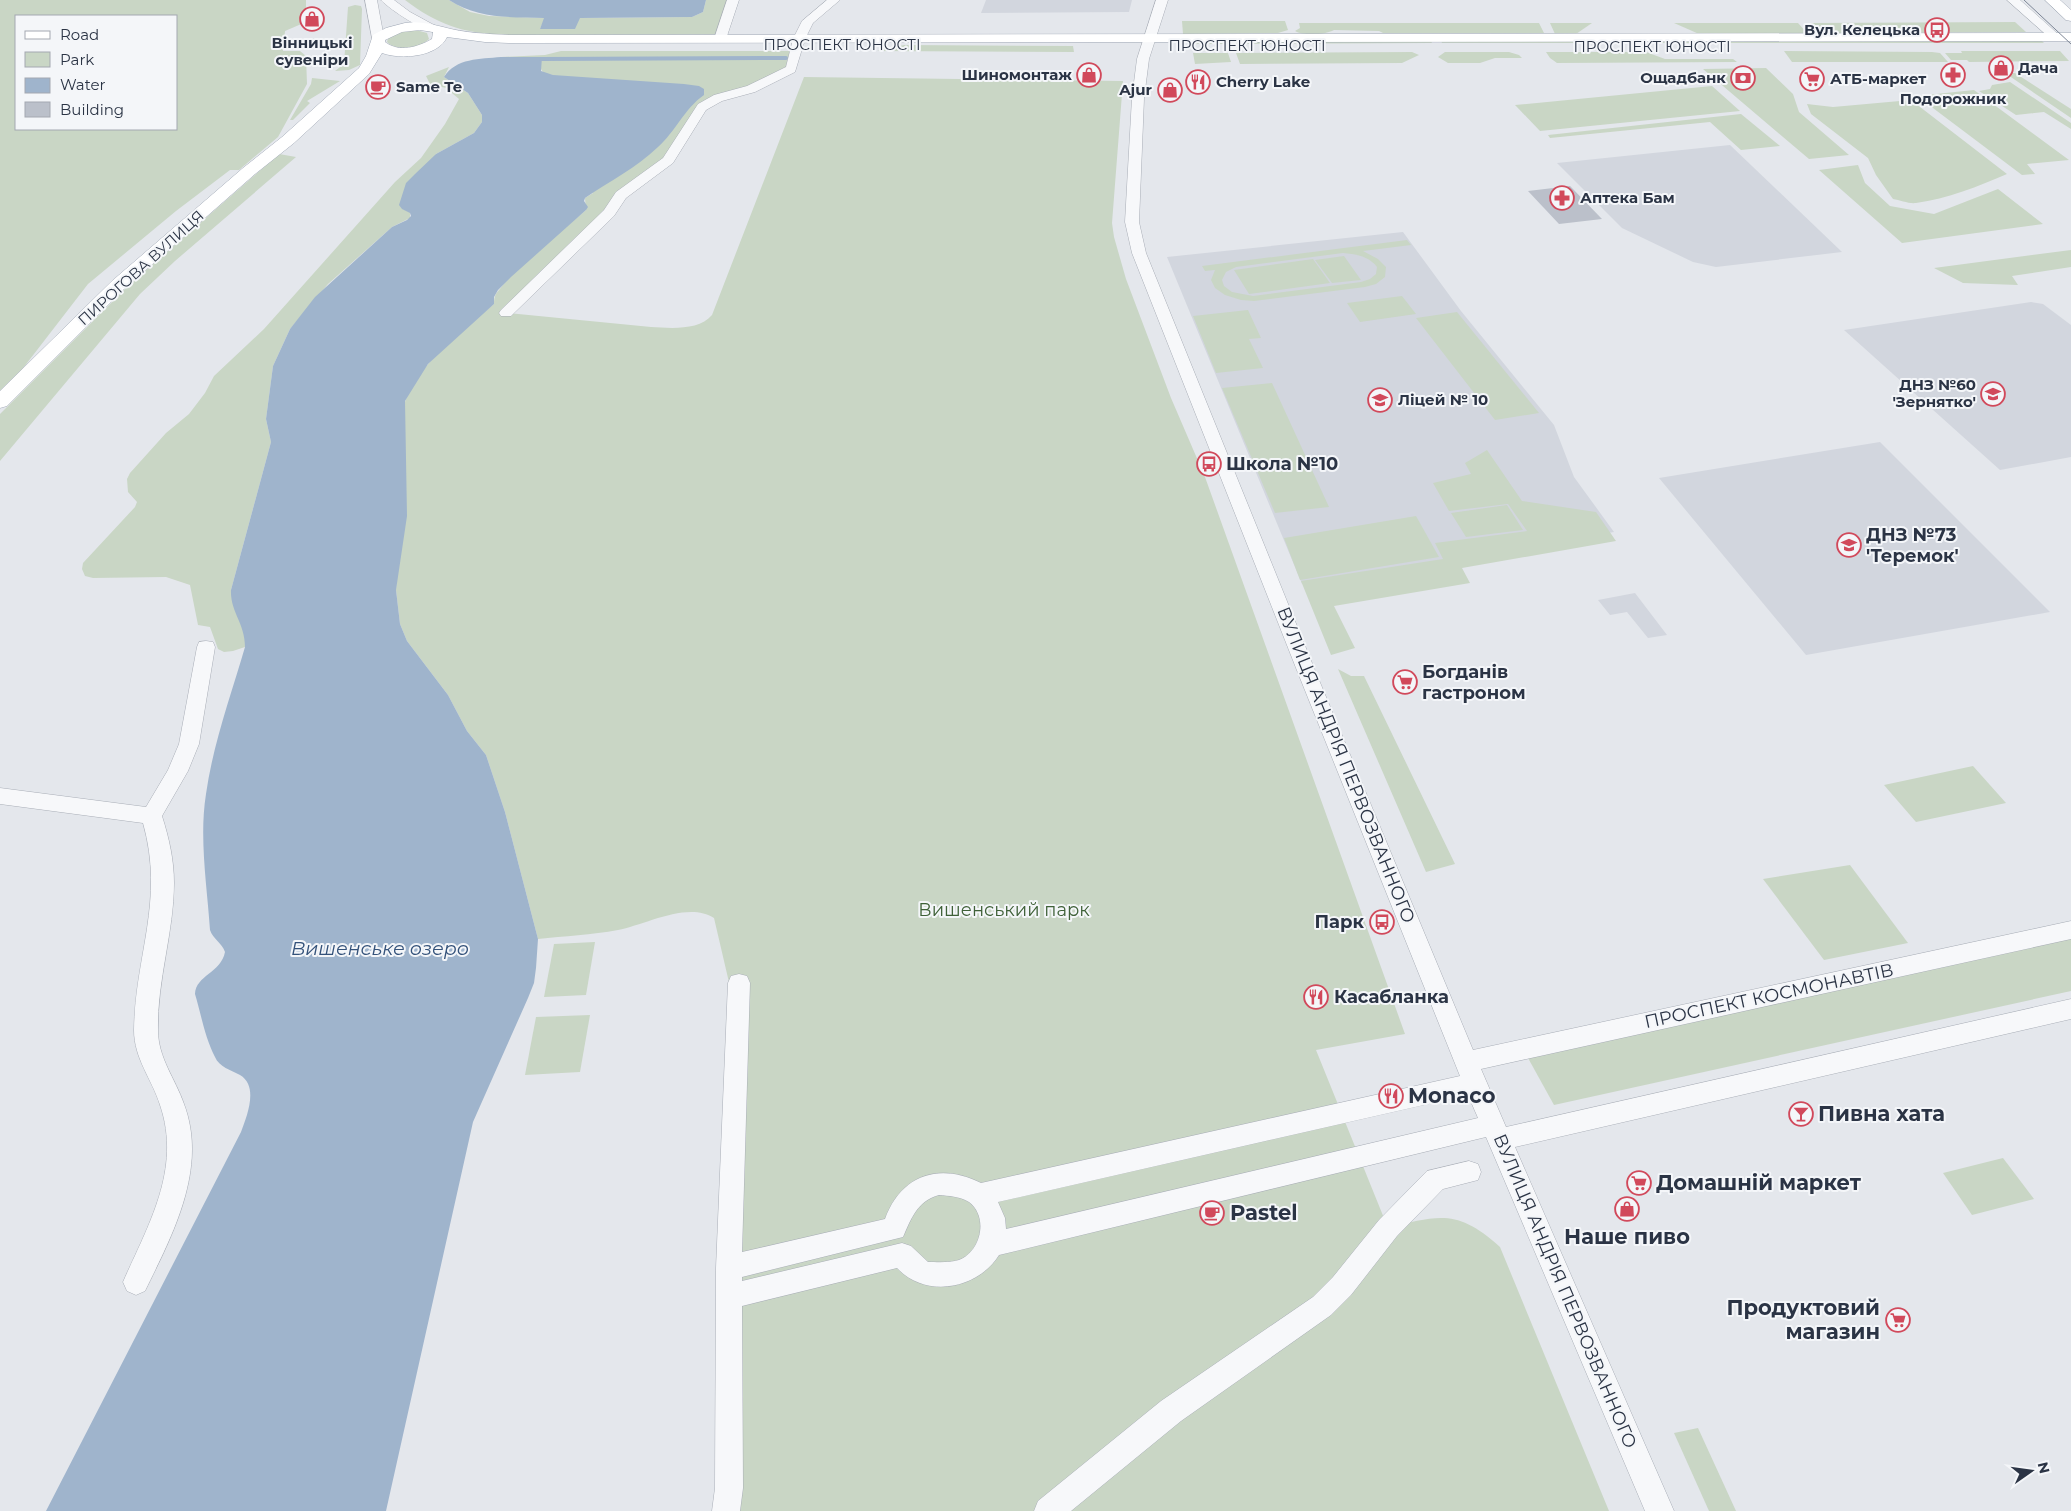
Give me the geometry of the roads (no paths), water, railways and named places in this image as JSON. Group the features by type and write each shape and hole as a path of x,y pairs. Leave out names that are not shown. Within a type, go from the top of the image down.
{"main road":[{"path":"2052,0 2071,17"},
{"name":"ПРОСПЕКТ ЮНОСТІ","path":"798,42 720,39 496,38 415,26 404,27 385,33 378,41 386,50 395,51 506,45 798,42 1648,42 2071,47"},
{"name":"ПИРОГОВА ВУЛИЦЯ","path":"0,402 118,285 249,171 288,140 389,68 438,41 441,34 437,29"},
{"name":"ПРОСПЕКТ ЮНОСТІ","path":"1648,42 2071,37"},
{"name":"ПИРОГОВА ВУЛИЦЯ","path":"288,140 364,71 370,63 378,41"},
{"path":"389,68 446,49"}],"street":[{"path":"371,0 378,41"},
{"path":"387,0 406,14 437,29"},
{"path":"720,39 733,0"},
{"path":"506,313 609,213 621,195 668,160 698,110 712,101 751,89 788,71 793,66 798,42 808,21 834,0"},
{"name":"ВУЛИЦЯ АНДРІЯ ПЕРВОЗВАННОГО","path":"1162,0 1147,42 1138,98 1132,222 1139,253 1305,668 1471,1073 1660,1511"},
{"path":"2014,0 2055,37"},
{"path":"136,1282 165,1219 173,1195 181,1142 179,1126 172,1104 151,1062 146,1032 146,1006 160,918 163,878 160,847 152,816 178,771 189,744 206,648"},
{"path":"0,796 152,816"},
{"name":"ПРОСПЕКТ КОСМОНАВТІВ","path":"979,1195 1471,1073 2071,930"},
{"path":"726,1511 730,1480 729,1268 739,983"},
{"path":"991,1244 2071,1009"},
{"path":"1048,1511 1172,1411 1322,1306 1342,1286 1388,1228 1436,1179 1469,1172"},
{"path":"950,1183 966,1186 979,1195 990,1208 994,1226 991,1244 984,1257 970,1268 957,1274 927,1274 913,1267 902,1255 896,1242 894,1229 898,1214 903,1205 915,1193 932,1185 950,1183"},
{"path":"729,1268 894,1229"},
{"path":"729,1297 902,1255"}],"water":[{"path":"449,0 706,0 703,12 692,17 580,18 575,29 540,29 544,18 483,14 471,11"},
{"name":"Вишенське озеро","path":"542,57 541,71 553,75 684,84 699,86 704,89 704,95 691,107 664,141 650,155 585,198 584,201 588,207 586,210 498,290 494,297 494,304 428,364 405,401 407,516 396,590 400,624 407,641 448,695 467,731 486,755 505,812 538,939 534,983 473,1122 386,1511 46,1511 241,1132 250,1102 249,1086 246,1080 217,1060 206,1034 195,994 200,982 219,965 225,952 210,930 204,862 204,811 213,757 245,647 243,631 231,598 231,590 271,442 266,419 273,366 290,329 315,297 392,227 411,216 410,213 399,205 406,183 436,154 474,133 482,122 482,115 468,93 444,77 455,66 462,63 477,59"}],"waterway":[{"path":"541,59 786,58"}],"tram line":[{"path":"2024,0 2071,44"}],"place":[{"name":"Вінницькі сувеніри","path":"312,19"},
{"name":"Вул. Келецька","path":"1937,30"},
{"name":"Дача","path":"2001,68"},
{"name":"Шиномонтаж","path":"1089,75"},
{"name":"Подорожник","path":"1953,75"},
{"name":"Ощадбанк","path":"1743,78"},
{"name":"АТБ-маркет","path":"1812,79"},
{"name":"Cherry Lake","path":"1198,82"},
{"name":"Same Te","path":"378,87"},
{"name":"Ajur","path":"1170,90"},
{"name":"Аптека Бам","path":"1562,198"},
{"name":"ДНЗ №60 'Зернятко'","path":"1993,394"},
{"name":"Ліцей № 10","path":"1380,400"},
{"name":"Школа №10","path":"1209,464"},
{"name":"ДНЗ №73 'Теремок'","path":"1849,545"},
{"name":"Богданів гастроном","path":"1405,682"},
{"name":"Парк","path":"1382,922"},
{"name":"Касабланка","path":"1316,997"},
{"name":"Monaco","path":"1391,1096"},
{"name":"Пивна хата","path":"1801,1114"},
{"name":"Домашній маркет","path":"1639,1183"},
{"name":"Наше пиво","path":"1627,1209"},
{"name":"Pastel","path":"1212,1213"},
{"name":"Продуктовий магазин","path":"1898,1320"}],"park label":[{"name":"Вишенський парк","path":"1004,910"}]}
